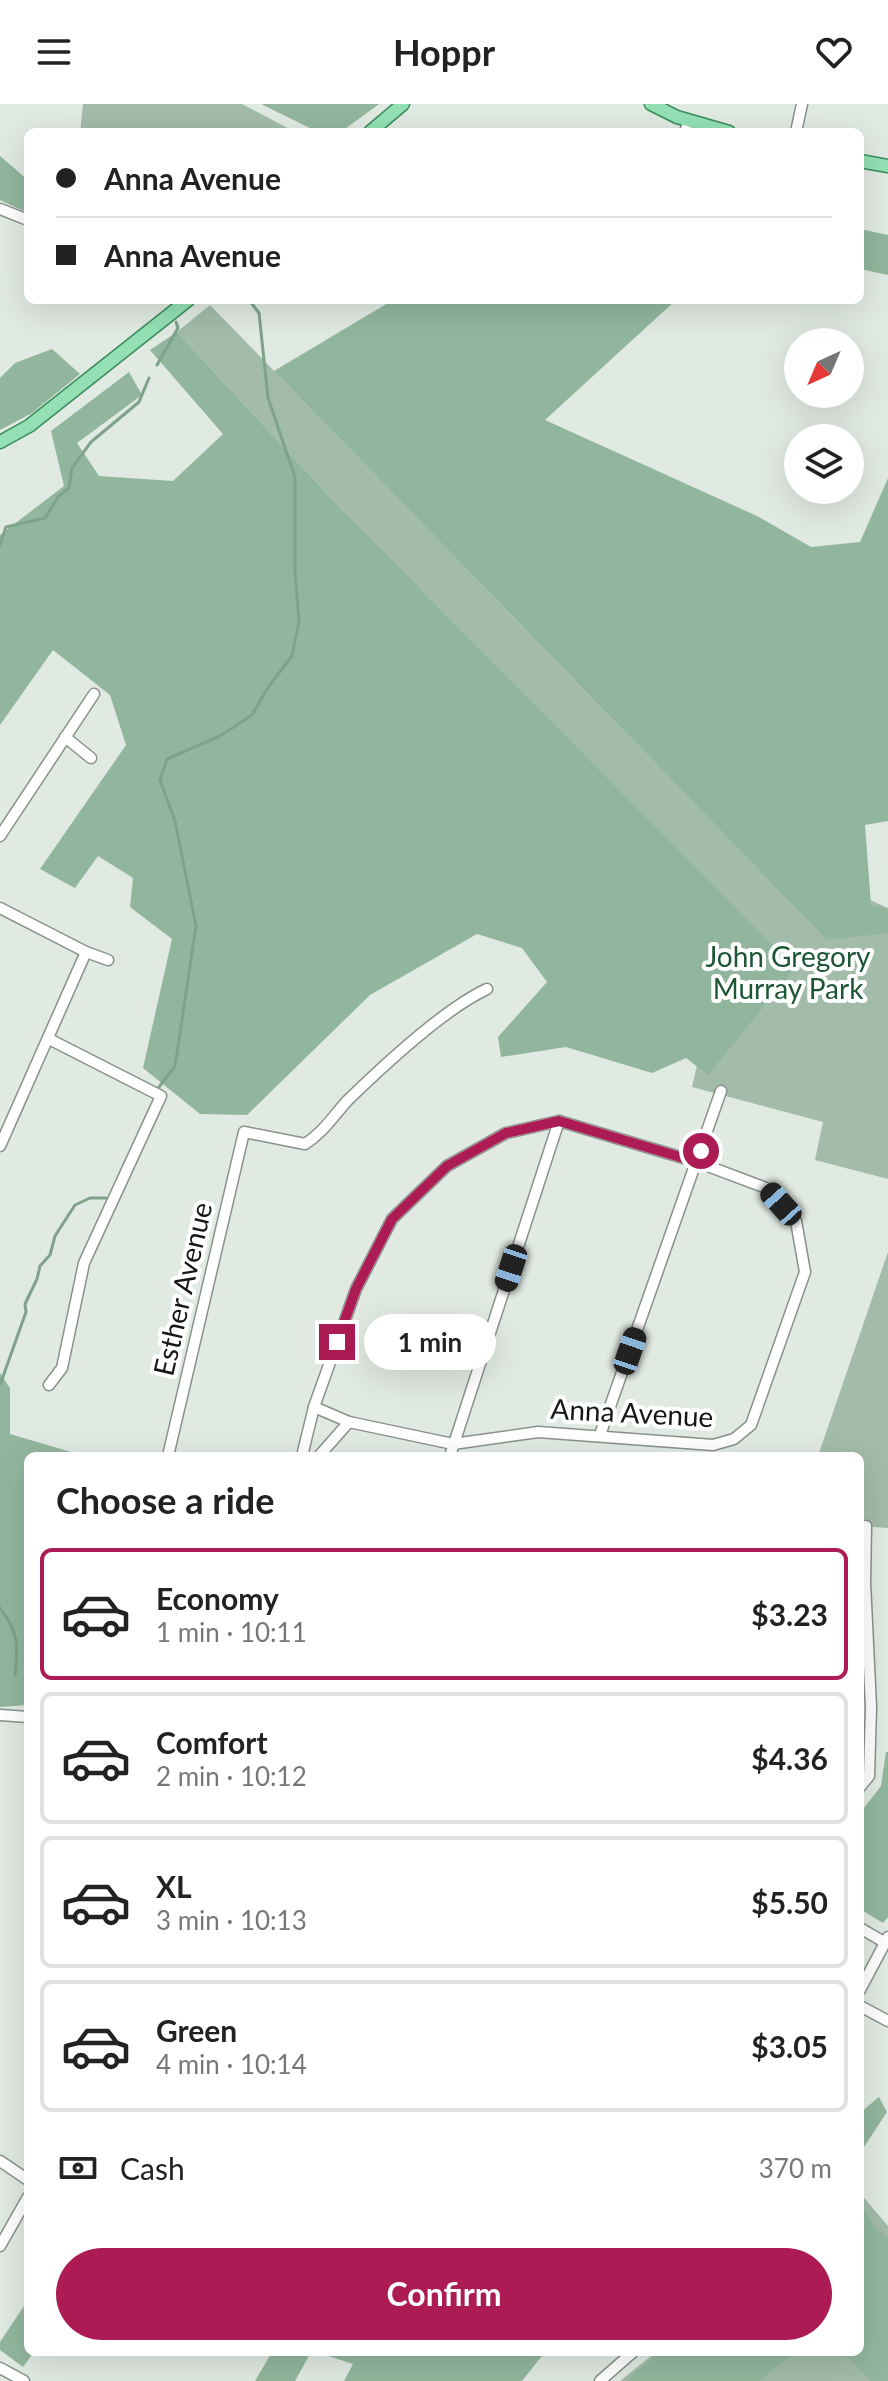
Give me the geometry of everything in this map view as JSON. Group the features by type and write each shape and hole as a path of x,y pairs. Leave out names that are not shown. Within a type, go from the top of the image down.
{"main road":[{"path":"375,128 403,104"},
{"path":"651,104 687,126"},
{"path":"864,162 888,166"},
{"path":"0,442 29,426 178,304"}],"street":[{"path":"797,128 802,104"},
{"path":"0,209 24,218"},
{"path":"0,836 94,694"},
{"path":"65,737 91,758"},
{"path":"0,908 108,960"},
{"path":"0,1146 86,952"},
{"name":"Esther Avenue","path":"169,1452 244,1132 302,1145 316,1136 364,1085 456,1006 487,989"},
{"path":"49,1039 161,1096 84,1263 62,1368 49,1385"},
{"path":"600,1435 721,1091"},
{"path":"451,1452 559,1121"},
{"name":"Anna Avenue","path":"303,1452 314,1407 356,1289 392,1219 447,1166 506,1133 559,1121 697,1162 766,1188 796,1221 805,1272 751,1425 734,1439 713,1445 538,1432 453,1444 349,1422 314,1407"},
{"path":"323,1452 349,1422"},
{"path":"864,1554 866,1526"},
{"path":"864,1665 869,1776 864,1782"},
{"path":"0,1715 24,1717"},
{"path":"864,1930 886,1940 864,1982"},
{"path":"864,2008 888,2021"},
{"path":"0,2161 24,2177"},
{"path":"0,2246 24,2204"},
{"path":"600,2381 628,2356"},
{"path":"0,2368 24,2381"}],"green space":[{"path":"83,104 242,104 287,128 80,128"},
{"path":"261,104 379,104 346,128 310,128"},
{"path":"0,156 24,177 24,211 0,200"},
{"path":"864,230 888,235 888,275 864,270"},
{"path":"386,304 672,304 545,420 757,516 811,547 860,542 888,478 888,821 865,825 871,905 888,909 888,933 827,940 274,371"},
{"name":"John Gregory Murray Park","path":"210,305 723,833 888,908 888,1179 815,1160 823,1122 692,1087 705,1030 342,510 177,332"},
{"name":"John Gregory Murray Park","path":"177,332 342,510 795,968 708,1075 686,1058 652,1073 566,1047 501,1057 498,1037 547,982 522,948 477,934 370,995 247,1115 200,1114 143,1068 172,939 130,907 133,878 98,856 75,888 40,869 126,745 110,695 53,650 0,725 0,535 64,486 51,431 129,372 142,395 77,443 99,476 173,481 223,434 150,350"},
{"path":"52,349 80,374 32,413 0,430 0,378 15,363"},
{"path":"888,1252 888,1528 864,1526 864,1452 819,1452"},
{"path":"0,1373 10,1388 10,1434 71,1452 24,1452 24,1705 0,1707"},
{"path":"888,1752 888,1917 883,1923 864,1911 864,1808 881,1786"},
{"path":"879,2097 887,2112 864,2147 864,2110"},
{"path":"864,2198 888,2226 888,2381 620,2381 651,2356 864,2356"},
{"path":"864,2208 874,2226 888,2238 888,2381 871,2381 849,2358 840,2356 864,2356"},
{"path":"24,2306 24,2356 31,2356 23,2367 0,2350 0,2342"},
{"path":"270,2356 309,2356 295,2381 255,2381"},
{"path":"328,2356 542,2356 522,2381 344,2381 353,2364"},
{"path":"655,2356 790,2356 759,2381 626,2381"}],"waterway":[{"path":"159,1087 175,1066 196,926 175,821 160,780 167,759 220,736 252,715 292,656 299,621 295,572 295,477 268,398 259,313 252,304"},
{"path":"157,365 178,328 176,322"},
{"path":"0,545 6,527 45,518 58,497 69,488 72,468 91,442 139,402 149,378"},
{"path":"0,1385 26,1312 25,1304 40,1266 50,1255 55,1236 75,1205 90,1198 106,1198"},
{"path":"0,1608 16,1640 15,1675"}],"route":[{"path":"337,1342 356,1289 392,1219 447,1166 506,1133 559,1121 697,1162 701,1151"}]}
